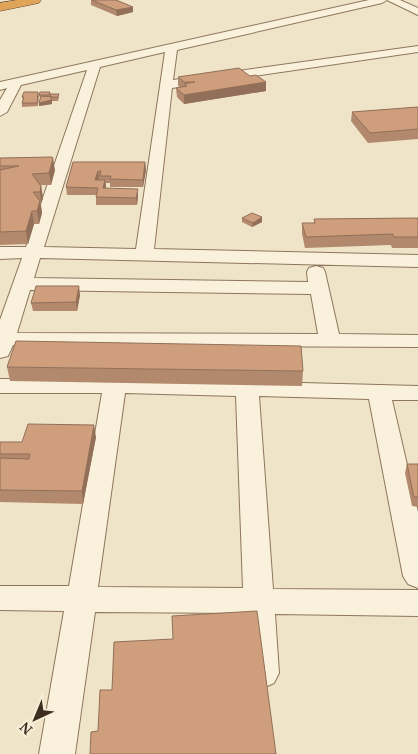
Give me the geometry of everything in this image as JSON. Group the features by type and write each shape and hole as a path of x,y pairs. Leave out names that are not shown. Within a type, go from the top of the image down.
{"highway":[{"path":"0,2 10,0"},
{"path":"0,6 35,0"}],"street":[{"path":"0,86 382,0"},
{"path":"392,0 418,12"},
{"path":"144,255 171,48"},
{"path":"166,84 418,50"},
{"path":"95,65 2,345 290,354 330,341 418,341"},
{"path":"0,112 17,81"},
{"path":"44,162 81,163"},
{"path":"137,164 156,164"},
{"path":"0,253 33,252 418,261"},
{"path":"313,259 330,341"},
{"path":"22,284 320,288"},
{"path":"290,354 293,391"},
{"path":"0,386 115,385 247,390 418,393"},
{"path":"57,754 115,385"},
{"path":"247,390 264,696"},
{"path":"379,392 418,576"},
{"path":"0,598 418,603"}],"building":[{"path":"92,0 116,0 133,7 116,10"},
{"path":"239,68 250,76 256,75 266,82 184,95 176,88 195,82 184,82 178,77"},
{"path":"24,92 38,92 37,103 22,103"},
{"path":"40,92 50,92 49,95 39,95"},
{"path":"51,94 59,94 58,97 50,97"},
{"path":"41,96 52,97 51,100 39,103"},
{"path":"418,107 418,129 370,133 352,112"},
{"path":"52,157 49,173 32,174 41,186 40,192 33,192 40,201 37,211 32,211 26,231 0,232 0,170 19,166 0,166 0,158"},
{"path":"73,162 145,162 143,180 110,179 111,176 100,176 101,171 98,171 95,180 105,180 103,188 138,189 136,198 96,197 98,188 66,187"},
{"path":"252,213 262,217 253,223 242,218"},
{"path":"418,218 418,237 394,237 393,234 306,237 302,223 315,223 314,219"},
{"path":"36,286 79,286 76,302 31,303"},
{"path":"16,341 301,346 303,371 7,367"},
{"path":"28,424 94,425 82,491 0,490 0,458 29,459 30,454 0,454 0,442 22,442"},
{"path":"407,464 418,464 418,497 414,497"},
{"path":"257,611 276,754 90,754 91,732 98,731 100,690 112,690 114,642 173,639 172,616"}]}
